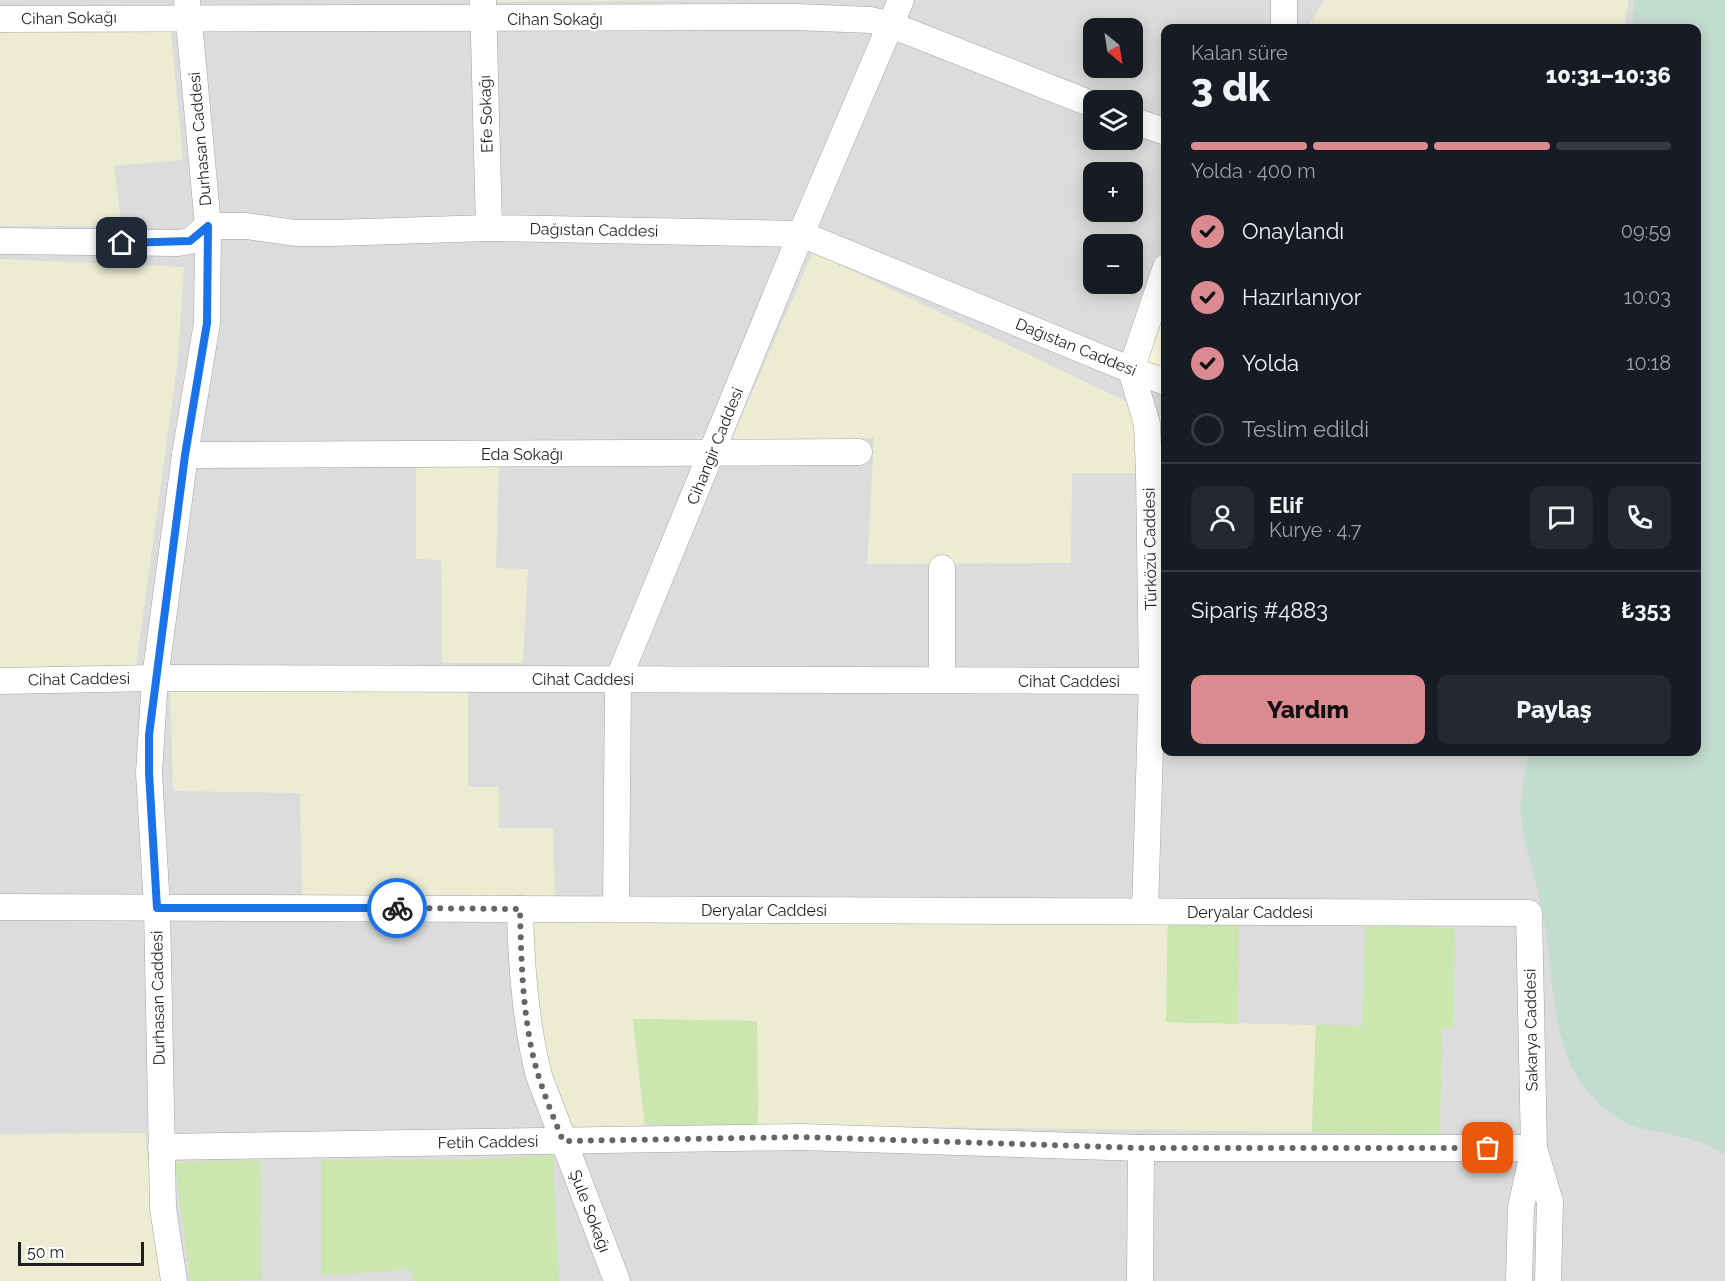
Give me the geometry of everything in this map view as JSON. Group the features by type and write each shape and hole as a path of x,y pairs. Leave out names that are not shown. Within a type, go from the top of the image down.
{"street":[{"name":"Cihangir Caddesi","path":"616,909 618,680 801,234 901,0"},
{"path":"1284,0 1284,24"},
{"name":"Cihan Sokağı","path":"0,19 188,9 483,10 871,20 891,25 1083,101"},
{"name":"Durhasan Caddesi","path":"174,1281 163,1208 157,908 149,773 155,678 185,455 207,323 208,226 188,9"},
{"name":"Efe Sokağı","path":"483,10 489,228"},
{"path":"1143,124 1161,130"},
{"path":"0,241 178,243 190,241 208,226"},
{"name":"Dağıstan Caddesi","path":"208,226 246,226 296,232 333,233 489,228 801,234 1161,380"},
{"path":"1131,370 1161,282"},
{"name":"Türközü Caddesi","path":"1131,370 1142,399 1149,448 1159,681 1145,911"},
{"name":"Eda Sokağı","path":"185,455 859,452"},
{"path":"942,568 942,680"},
{"name":"Cihat Caddesi","path":"0,681 155,678 1159,681"},
{"name":"Deryalar Caddesi","path":"0,908 1529,913"},
{"name":"Şule Sokağı","path":"520,909 521,955 530,1041 539,1076 617,1281"},
{"name":"Sakarya Caddesi","path":"1519,1281 1521,1207 1534,1148 1529,913"},
{"name":"Fetih Caddesi","path":"161,1147 802,1137 1141,1148 1534,1148"},
{"path":"1140,1281 1141,1148"},
{"name":"Sakarya Caddesi","path":"1534,1148 1550,1202 1548,1281"}],"shaded area":[{"path":"0,0 1634,0 1632,24 1161,24 1161,756 1529,756 1521,814 1543,916 1562,1036 1571,1065 1650,1130 1686,1136 1716,1148 1725,1155 1725,1281 0,1281"},
{"path":"491,0 743,0 491,2"},
{"path":"1325,0 1629,0 1625,24 1309,24"},
{"path":"1634,0 1725,0 1725,1155 1697,1141 1626,1123 1601,1106 1579,1079 1564,1048 1559,1030 1543,917 1521,814 1524,775 1529,756 1701,756 1701,24 1632,24"},
{"path":"171,30 183,160 114,166 122,226 0,226 0,32"},
{"path":"813,252 1132,404 1137,473 1072,473 1071,563 867,564 874,438 730,443"},
{"path":"0,259 184,267 178,360 136,667 0,669"},
{"path":"1161,316 1161,367 1144,363"},
{"path":"499,466 496,568 528,569 523,663 442,663 441,560 416,559 416,468"},
{"path":"468,690 468,787 499,787 499,828 553,828 555,896 302,900 300,793 173,791 170,691"},
{"path":"534,920 1168,922 1166,1022 1316,1025 1312,1132 758,1125 757,1021 633,1019 645,1124 608,1131 577,1129 564,1118 552,1078 542,1031 535,973"},
{"path":"145,1133 163,1281 0,1281 0,1134"}],"green space":[{"path":"1168,922 1239,924 1238,1024 1166,1022"},
{"path":"1365,926 1455,928 1453,1028 1442,1028 1440,1135 1312,1132 1316,1025 1362,1026"},
{"path":"633,1019 757,1021 758,1125 645,1124"},
{"path":"553,1155 559,1281 412,1281 411,1269 321,1276 321,1160 460,1160"},
{"path":"261,1160 262,1280 190,1281 175,1162"}],"way so far":[{"path":"397,908 520,909 521,955 530,1041 549,1107 563,1141 802,1137 1141,1148 1488,1148"}],"route":[{"path":"122,243 190,241 208,226 207,323 185,455 149,735 157,908 397,908"}]}
